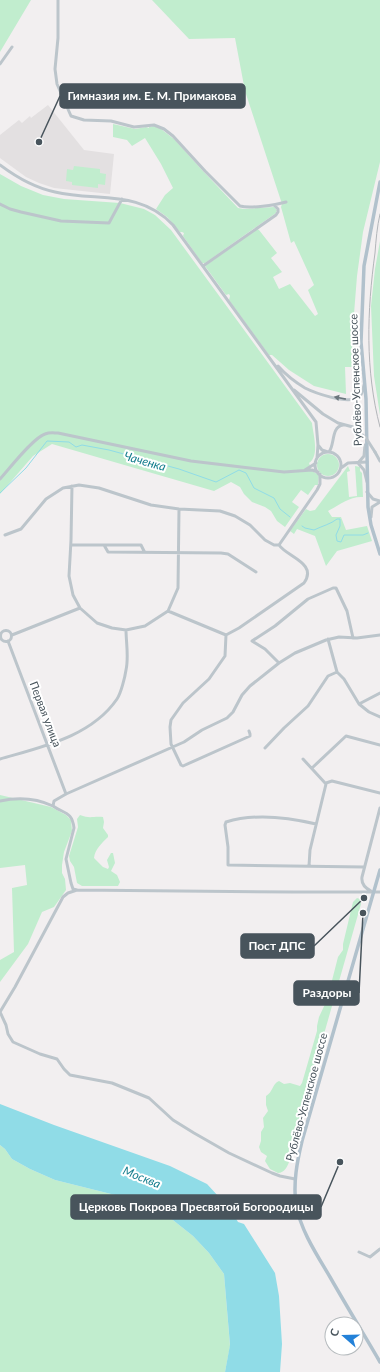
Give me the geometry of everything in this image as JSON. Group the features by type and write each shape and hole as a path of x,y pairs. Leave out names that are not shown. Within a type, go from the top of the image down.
{"main road":[{"name":"Рублёво-Успенское шоссе","path":"380,182 364,266 361,342 364,379 368,507 371,525 380,554"},
{"name":"Рублёво-Успенское шоссе","path":"380,870 302,1141 297,1161 295,1179 296,1205 306,1235 380,1362"}],"street":[{"path":"58,0 58,38 55,69 57,84 71,116 84,120 110,121 134,127 154,125 164,129 173,136 240,206 274,205 286,202"},
{"path":"0,64 12,47"},
{"path":"0,165 20,178 43,189 54,192 122,199 148,207 163,215 173,225 316,422 318,445 316,468 319,473 320,484"},
{"path":"0,204 10,209 62,222 110,223 122,199"},
{"path":"202,266 276,215 278,209 274,205"},
{"path":"270,358 284,373 307,388 336,398 349,400 358,398 361,394 364,379"},
{"path":"290,386 322,414 338,423 353,428 366,438 380,460"},
{"path":"317,458 328,452 333,444 335,430 339,426 345,425"},
{"path":"0,479 35,440 44,434 49,433 58,433 190,461 284,472 312,470 324,477 329,478"},
{"path":"358,463 364,456 366,441"},
{"path":"333,444 341,464 339,471"},
{"path":"318,445 322,450 337,456 348,464"},
{"path":"279,545 320,484 334,476 343,466 367,462"},
{"path":"303,471 316,463"},
{"path":"358,463 364,470 367,482"},
{"path":"6,535 21,529 46,499 62,488 78,485 99,488 151,505 179,509 220,511 236,516 250,525 265,540 274,545 279,545 282,549 298,558 308,571 308,578 304,583 239,628 226,635 168,612"},
{"path":"72,486 69,576 73,595 80,608 97,623 112,628 126,630 145,626 168,612 178,588 179,509"},
{"path":"367,491 373,498 380,501 372,507 371,525"},
{"path":"71,545 141,545 144,551"},
{"path":"104,545 108,552 144,551 228,554 256,572"},
{"path":"279,663 265,649 252,641 275,626 308,599 333,588 336,588 347,611 353,638"},
{"path":"3,641 8,641 12,635 80,608"},
{"path":"0,759 67,738 86,727 108,709 118,697 126,669 126,630"},
{"path":"3,641 0,635 3,632 7,631 12,635"},
{"path":"226,635 225,656 209,680 183,704 171,720 170,728 172,748 183,766 250,736 249,731"},
{"path":"53,806 54,801 66,794 187,741 202,730 227,718 233,712 247,689 279,663 295,653 328,639 342,636 353,638 380,635"},
{"path":"328,639 337,672 344,679 359,704 369,712 380,717"},
{"path":"0,645 3,641"},
{"name":"Первая улица","path":"8,641 66,794"},
{"path":"265,748 308,706 328,676 337,672"},
{"path":"359,704 380,693"},
{"path":"312,768 346,736 380,745"},
{"path":"303,759 326,783"},
{"path":"326,783 332,781 380,793"},
{"path":"309,866 310,850 326,783"},
{"path":"0,801 20,798 48,804 70,816 74,828 66,859 71,884 73,889 77,890"},
{"path":"374,892 362,884 362,877 380,808"},
{"path":"316,824 292,818 254,817 227,821 225,823 228,847 228,865 364,867"},
{"path":"295,1179 272,1173 225,1150 173,1120 149,1098 112,1083 70,1074 57,1059 40,1054 13,1042 8,1034 0,1012 63,897 68,893 77,890 380,892"},
{"path":"359,1252 370,1257 380,1249"}],"shaded area":[{"path":"48,105 84,150 114,154 110,194 54,188 26,177 0,158 0,135 19,120 22,123 30,116 31,118"}],"green space":[{"path":"0,0 31,0 0,52"},
{"path":"152,0 380,0 380,162 363,232 357,276 352,339 353,367 345,367 346,394 314,386 289,370 272,355 269,355 229,300 229,294 226,295 205,266 257,229 277,253 271,258 282,272 273,277 279,289 290,284 315,316 318,314 308,290 314,285 294,241 291,243 281,207 282,204 245,91 235,38 189,39"},
{"path":"113,124 135,129 154,126 161,129 174,139 238,208 274,207 277,210 276,213 205,263 202,263 183,236 184,233 180,232 167,217 156,209 165,195 173,188 161,164 145,138 132,146 127,140 113,137"},
{"path":"74,166 100,169 100,173 106,174 105,185 98,184 98,188 72,185 72,182 66,181 67,169 73,170"},
{"path":"0,174 21,186 43,195 64,199 120,203 144,209 155,215 171,230 312,423 315,450 312,460 309,463 312,471 319,475 318,485 315,485 308,495 301,490 292,502 299,507 285,527 277,521 271,511 252,502 244,494 240,487 231,482 214,491 52,444 33,456 0,494"},
{"path":"380,241 380,415 374,376 371,306"},
{"path":"328,454 336,457 339,465 336,473 328,476 320,473 317,465 320,457"},
{"path":"348,466 350,471 347,472 349,497 357,496 355,466 360,467 360,471 362,473 363,497 349,499 328,511 332,517 341,517 346,530 367,526 372,541 337,551 326,566 315,536 297,529 294,534 290,531 306,509 310,511 315,510"},
{"path":"0,795 51,807 66,815 71,820 72,831 64,852 62,865 62,873 65,879 66,890 54,907 42,912 28,944 0,982 0,960 14,952 12,888 27,885 25,865 0,868"},
{"path":"80,815 89,817 103,817 103,828 108,837 97,849 94,858 103,867 108,869 109,867 107,860 111,853 113,853 115,863 111,871 117,875 120,882 118,886 82,886 77,883 74,867 69,856 78,827 77,819"},
{"path":"357,898 360,899 361,904 290,1158 286,1169 278,1173 270,1169 265,1161 267,1156 261,1152 259,1147 261,1132 264,1127 263,1118 268,1111 266,1096 279,1081 284,1084 290,1083 300,1086 302,1083 317,1031 319,1017 327,1000 338,957 343,950 343,944 353,902"},
{"path":"0,1145 12,1159 30,1169 55,1180 127,1198 164,1213 193,1236 209,1253 224,1274 230,1346 225,1372 0,1372"}],"water":[{"name":"Москва","path":"0,1104 54,1125 170,1166 207,1184 231,1210 238,1222 244,1224 275,1273 279,1296 282,1344 280,1372 225,1372 230,1345 224,1274 209,1253 193,1236 164,1213 127,1198 55,1180 12,1159 0,1145"}],"waterway":[{"name":"Чаченка","path":"0,493 26,468 47,441 69,442 76,447 82,445 109,450 179,469 216,482 239,470 246,473 254,488 274,498 280,509 290,517"},
{"name":"Чаченка","path":"302,526 314,530 340,519 340,526 336,535 337,541 341,542 344,535 363,535 368,533"}],"railway":[{"path":"380,214 370,297 369,319 372,384 380,427"}],"place":[{"name":"Гимназия им. Е. М. Примакова","path":"39,142"},
{"name":"Пост ДПС","path":"364,898"},
{"name":"Раздоры","path":"363,913"},
{"name":"Церковь Покрова Пресвятой Богородицы","path":"340,1162"}]}
